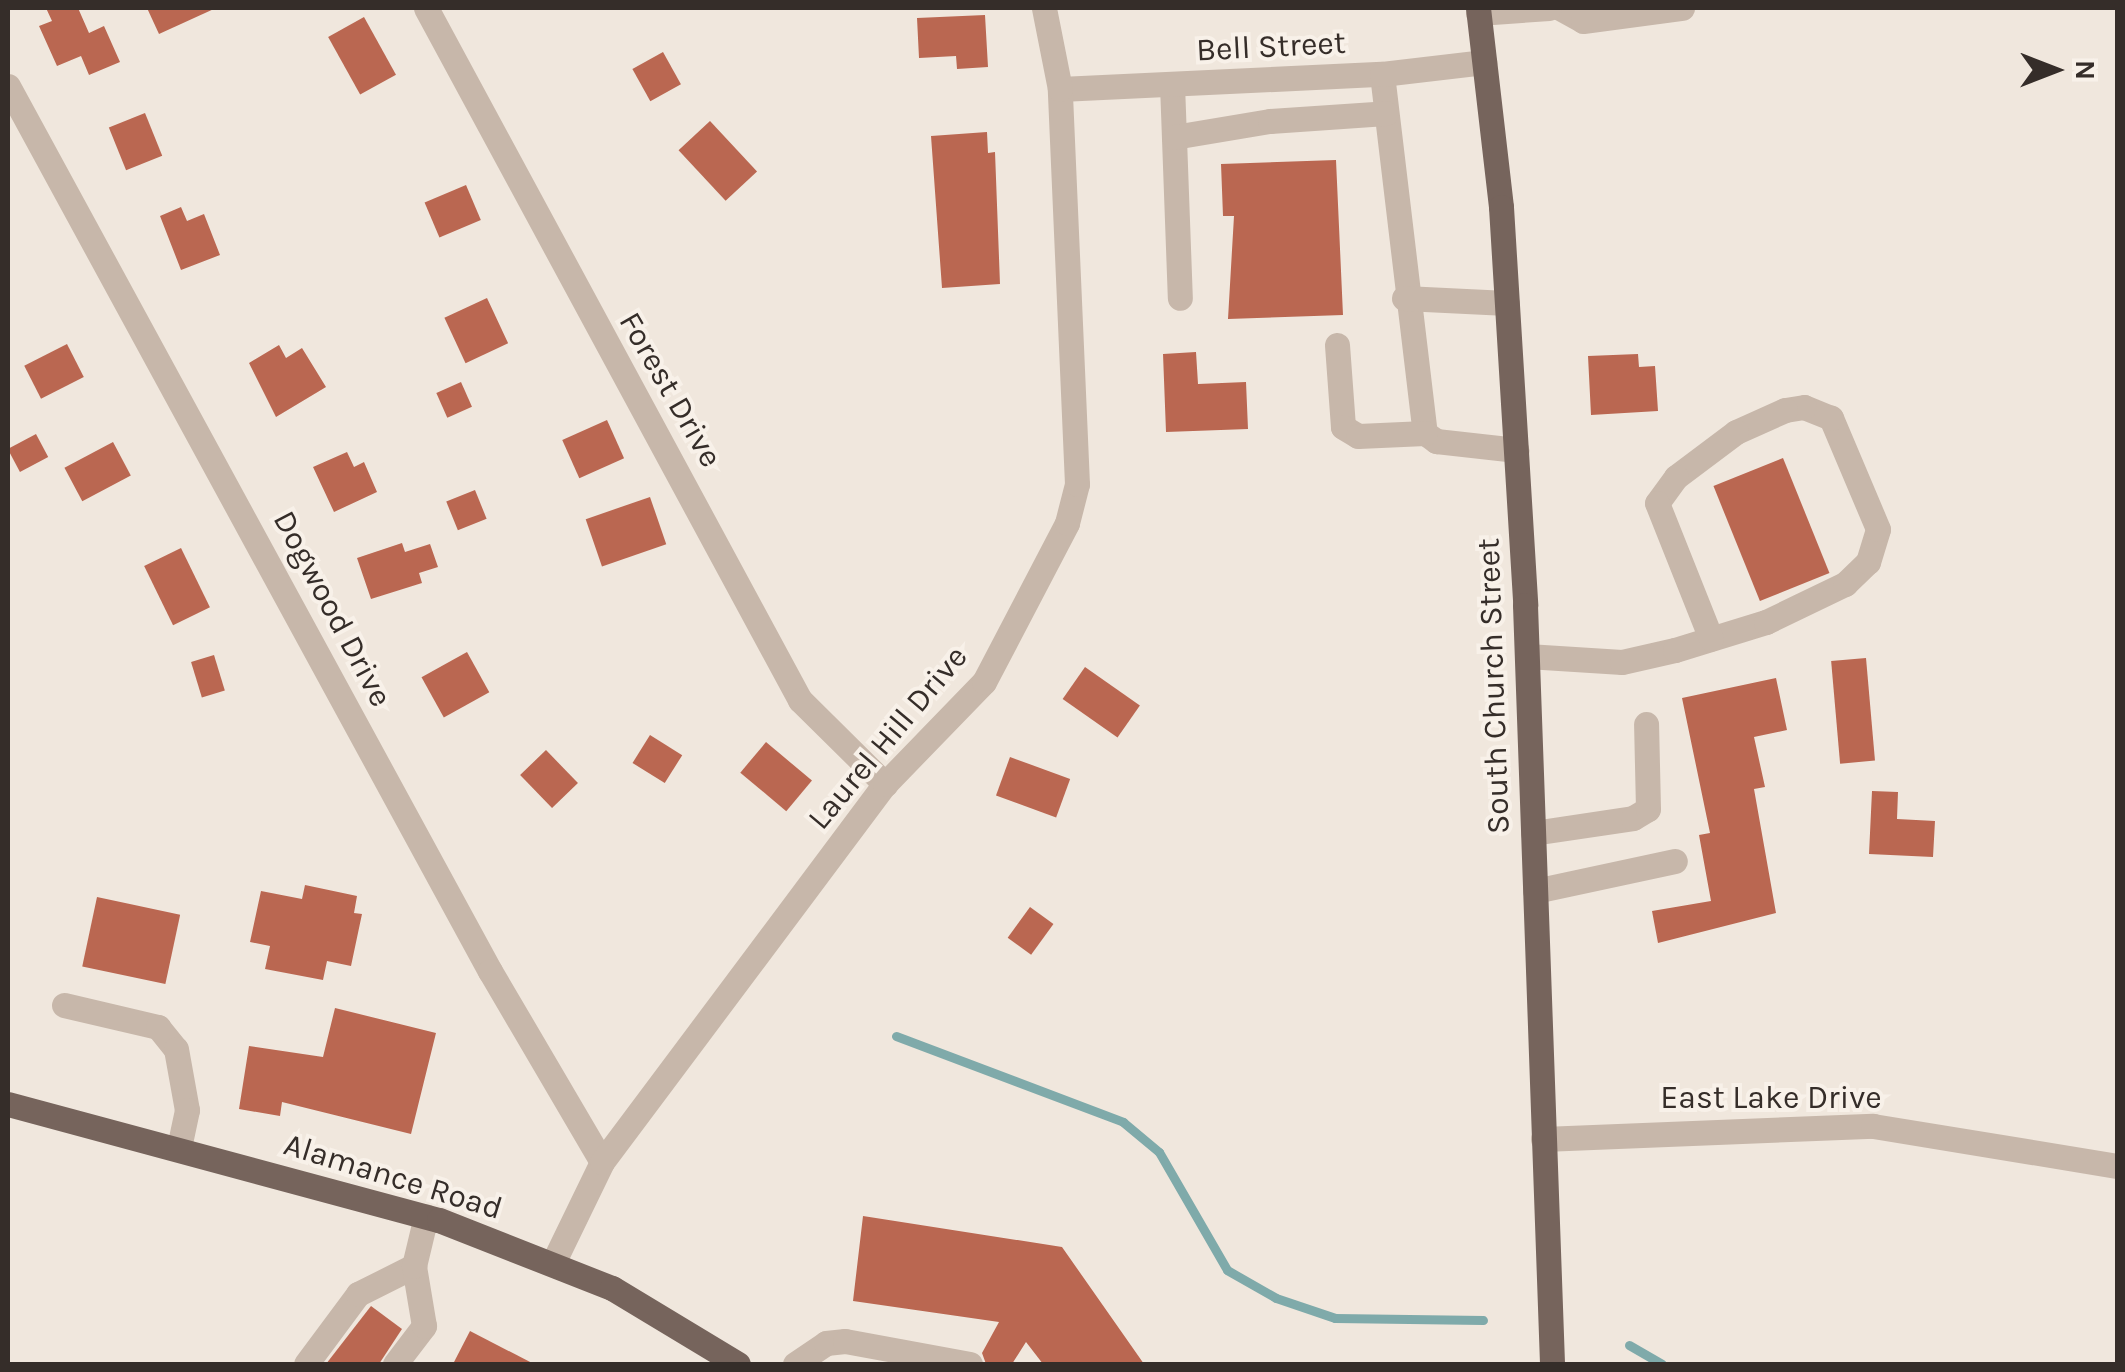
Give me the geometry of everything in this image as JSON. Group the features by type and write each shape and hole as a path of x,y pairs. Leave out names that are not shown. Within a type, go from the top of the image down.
{"main road":[{"name":"South Church Street","path":"1478,10 1507,303 1516,450 1552,1364"},
{"name":"Alamance Road","path":"8,1104 426,1216 612,1288 738,1364"}],"street":[{"name":"Forest Drive","path":"426,8 800,700 885,784"},
{"name":"Laurel Hill Drive","path":"553,1263 602,1162 885,784 984,682 1067,523 1077,484 1060,89 1044,8"},
{"path":"1478,10 1548,8"},
{"path":"1560,8 1594,14 1682,8"},
{"name":"Bell Street","path":"1060,89 1382,74 1484,62"},
{"path":"1382,74 1404,298 1425,433"},
{"path":"1172,84 1180,298"},
{"name":"Dogwood Drive","path":"8,86 490,971 602,1162"},
{"path":"1174,137 1270,121 1386,113"},
{"path":"1404,298 1507,303"},
{"path":"1337,345 1343,427 1358,436 1425,433 1450,443 1516,450"},
{"path":"1527,656 1622,662 1711,639 1766,622 1845,584 1868,562 1878,529 1831,418 1804,408 1785,410 1736,432 1676,477 1657,503 1711,639"},
{"path":"1533,832 1633,818 1648,809 1646,724"},
{"path":"1535,891 1676,861"},
{"path":"64,1006 158,1027 176,1049 187,1110 179,1147"},
{"name":"East Lake Drive","path":"1543,1139 1872,1126 2118,1166"},
{"path":"395,1364 424,1326 414,1266 426,1216"},
{"path":"306,1364 358,1294 414,1266"},
{"path":"796,1364 826,1343 845,1341 970,1364"}],"building":[{"path":"46,8 78,8 89,33 104,26 120,62 89,75 81,56 57,66 39,26 52,21"},
{"path":"147,8 216,8 159,34"},
{"path":"985,15 988,67 957,69 956,56 919,58 917,18"},
{"path":"364,17 396,75 360,95 328,37"},
{"path":"663,52 681,84 650,101 632,69"},
{"path":"145,113 162,156 126,170 109,128"},
{"path":"710,121 757,171 726,201 679,150"},
{"path":"987,132 988,153 995,152 1000,284 942,288 931,136"},
{"path":"1336,160 1343,315 1228,319 1234,216 1223,216 1221,164"},
{"path":"466,185 481,220 439,238 425,203"},
{"path":"181,207 187,221 204,214 220,255 181,270 160,216"},
{"path":"487,298 508,343 466,363 444,318"},
{"path":"67,344 84,377 41,399 24,366"},
{"path":"279,345 286,358 302,348 326,387 276,417 249,363"},
{"path":"1196,352 1198,384 1246,382 1248,429 1166,432 1163,354"},
{"path":"1638,354 1639,367 1655,366 1658,411 1591,415 1588,356"},
{"path":"461,382 472,407 447,418 436,393"},
{"path":"607,420 624,458 579,478 562,440"},
{"path":"36,434 48,457 20,472 8,449"},
{"path":"113,442 131,476 82,501 64,468"},
{"path":"347,452 354,467 364,462 377,492 334,512 313,467"},
{"path":"1783,458 1829,573 1760,601 1713,486"},
{"path":"475,490 487,519 458,530 446,502"},
{"path":"650,497 666,544 602,566 586,519"},
{"path":"402,543 405,552 430,544 438,567 419,573 422,583 371,599 357,558"},
{"path":"181,548 210,607 173,625 144,566"},
{"path":"467,652 489,692 444,717 422,677"},
{"path":"214,655 225,690 202,697 191,662"},
{"path":"1866,658 1875,761 1840,764 1831,661"},
{"path":"1085,667 1140,705 1118,737 1063,699"},
{"path":"1776,678 1787,730 1754,737 1765,787 1754,789 1776,913 1658,943 1652,911 1711,901 1699,835 1710,833 1682,698"},
{"path":"650,735 682,755 665,783 633,763"},
{"path":"766,742 812,781 786,811 740,773"},
{"path":"546,750 578,783 552,808 520,775"},
{"path":"1010,757 1070,779 1056,817 996,796"},
{"path":"1872,791 1898,792 1897,819 1935,821 1933,857 1869,854"},
{"path":"305,885 357,896 354,913 362,914 351,966 327,961 323,980 265,969 270,946 250,942 261,891 302,899"},
{"path":"97,897 180,915 165,984 82,966"},
{"path":"1030,907 1053,924 1031,955 1008,938"},
{"path":"335,1008 436,1033 411,1134 282,1102 280,1116 239,1109 249,1046 323,1057"},
{"path":"863,1216 1062,1247 1144,1364 1043,1364 1026,1342 1012,1364 986,1364 982,1353 999,1322 853,1301"},
{"path":"371,1306 402,1329 379,1364 326,1364"},
{"path":"470,1331 534,1364 453,1364"}],"waterway":[{"path":"896,1036 1123,1122 1159,1152 1227,1270 1276,1298 1335,1318 1483,1320"},
{"path":"1629,1345 1662,1364"}]}
